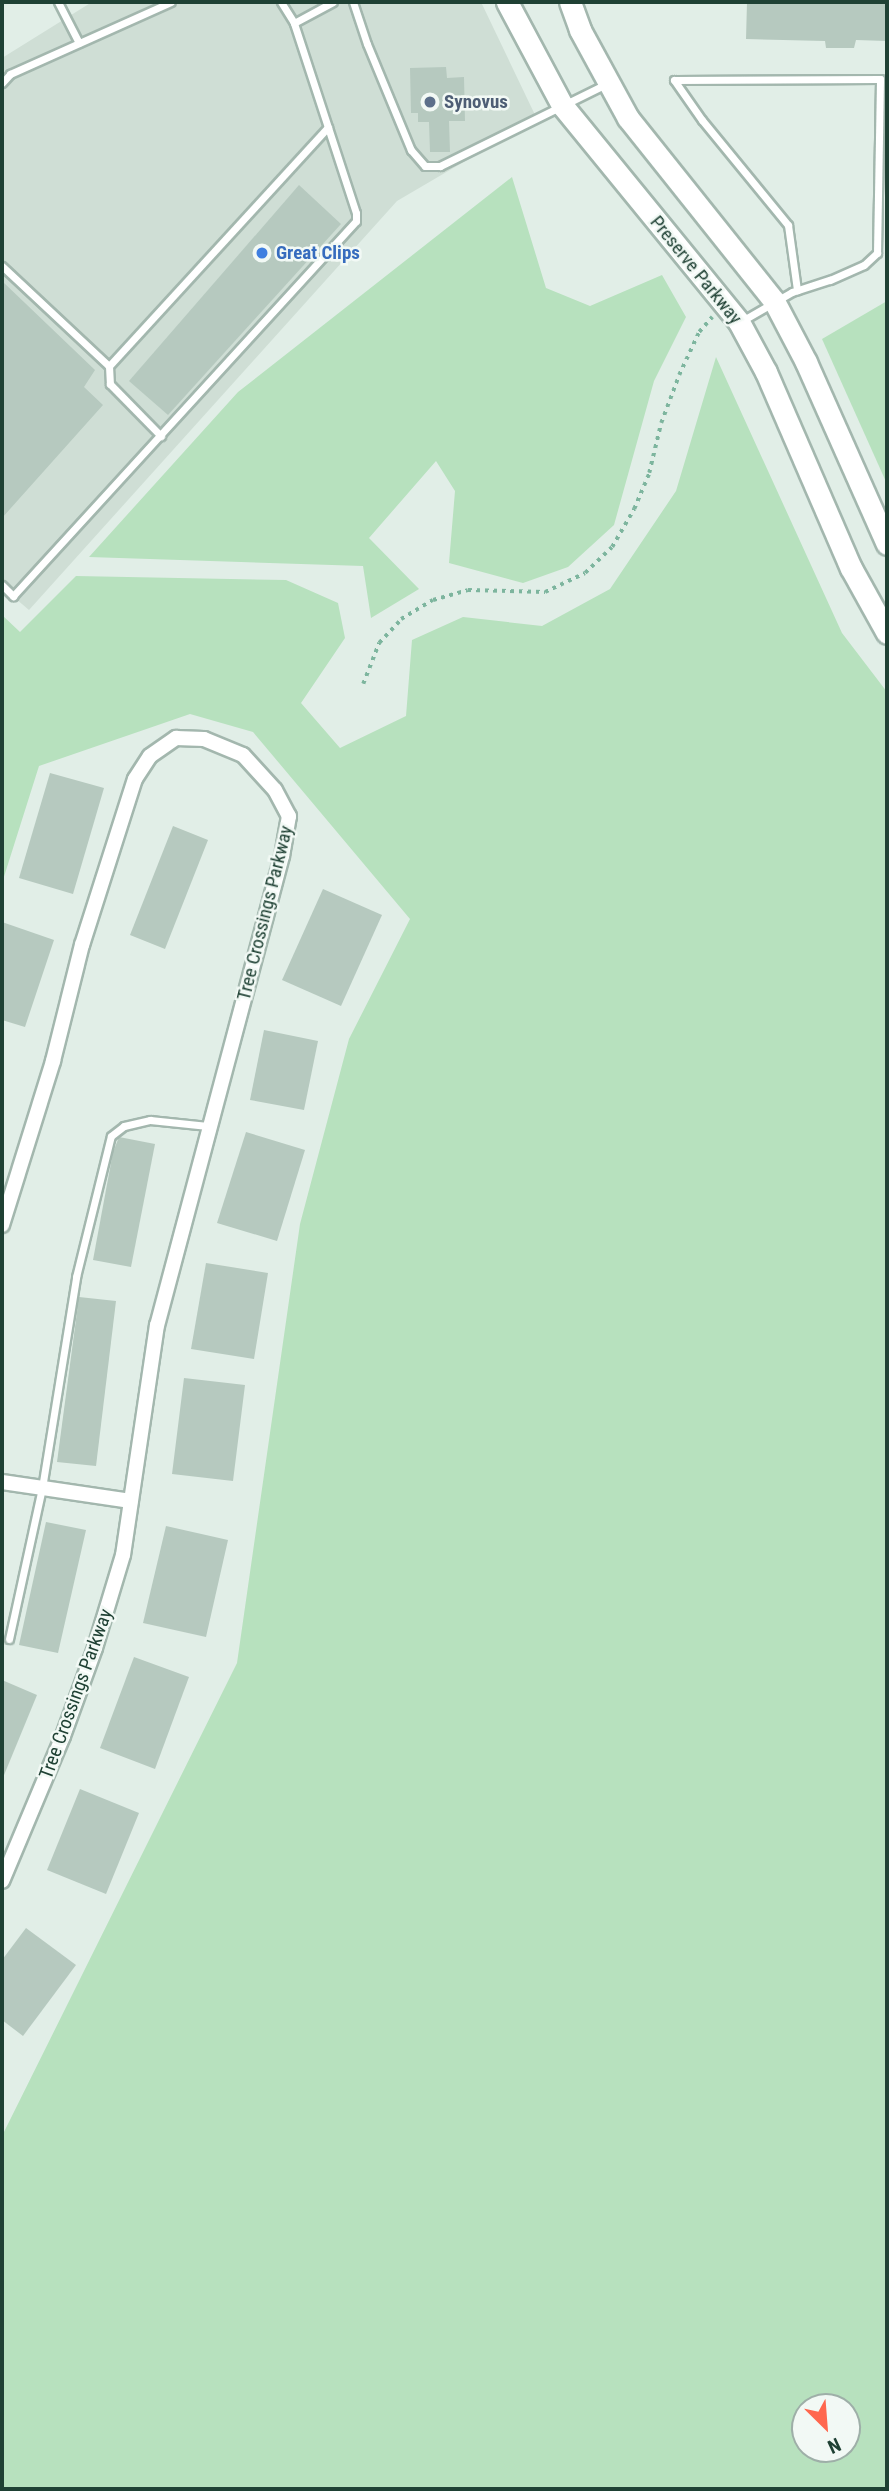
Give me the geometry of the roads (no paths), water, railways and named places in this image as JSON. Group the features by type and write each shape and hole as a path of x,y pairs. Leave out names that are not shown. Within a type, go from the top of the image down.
{"street":[{"name":"Preserve Parkway","path":"507,2 562,105 739,322 766,372 851,568 887,633"},
{"path":"570,2 580,30 628,118 774,301 806,362 887,544"},
{"name":"Tree Crossings Parkway","path":"2,1225 53,1061 82,945 135,779 150,756 176,738 204,739 243,755 275,790 289,816 282,856 157,1325 123,1555 95,1648 63,1736 2,1881"},
{"path":"2,1482 131,1501"}],"lane":[{"path":"58,2 79,43"},
{"path":"2,83 10,74 171,2"},
{"path":"2,585 13,596 356,221 356,213 294,23 281,2"},
{"path":"294,23 333,2"},
{"path":"353,2 367,44 411,150 425,166 440,166 609,83"},
{"path":"739,322 797,290 864,265 877,253 884,79 674,80 716,138 788,225 797,290"},
{"path":"109,366 328,127"},
{"path":"2,266 109,366 110,384 161,436"},
{"path":"9,1639 42,1488 76,1277 111,1136 124,1126 150,1120 208,1126"}],"place":[{"name":"Synovus","path":"430,102"},
{"name":"Great Clips","path":"262,253"}]}
